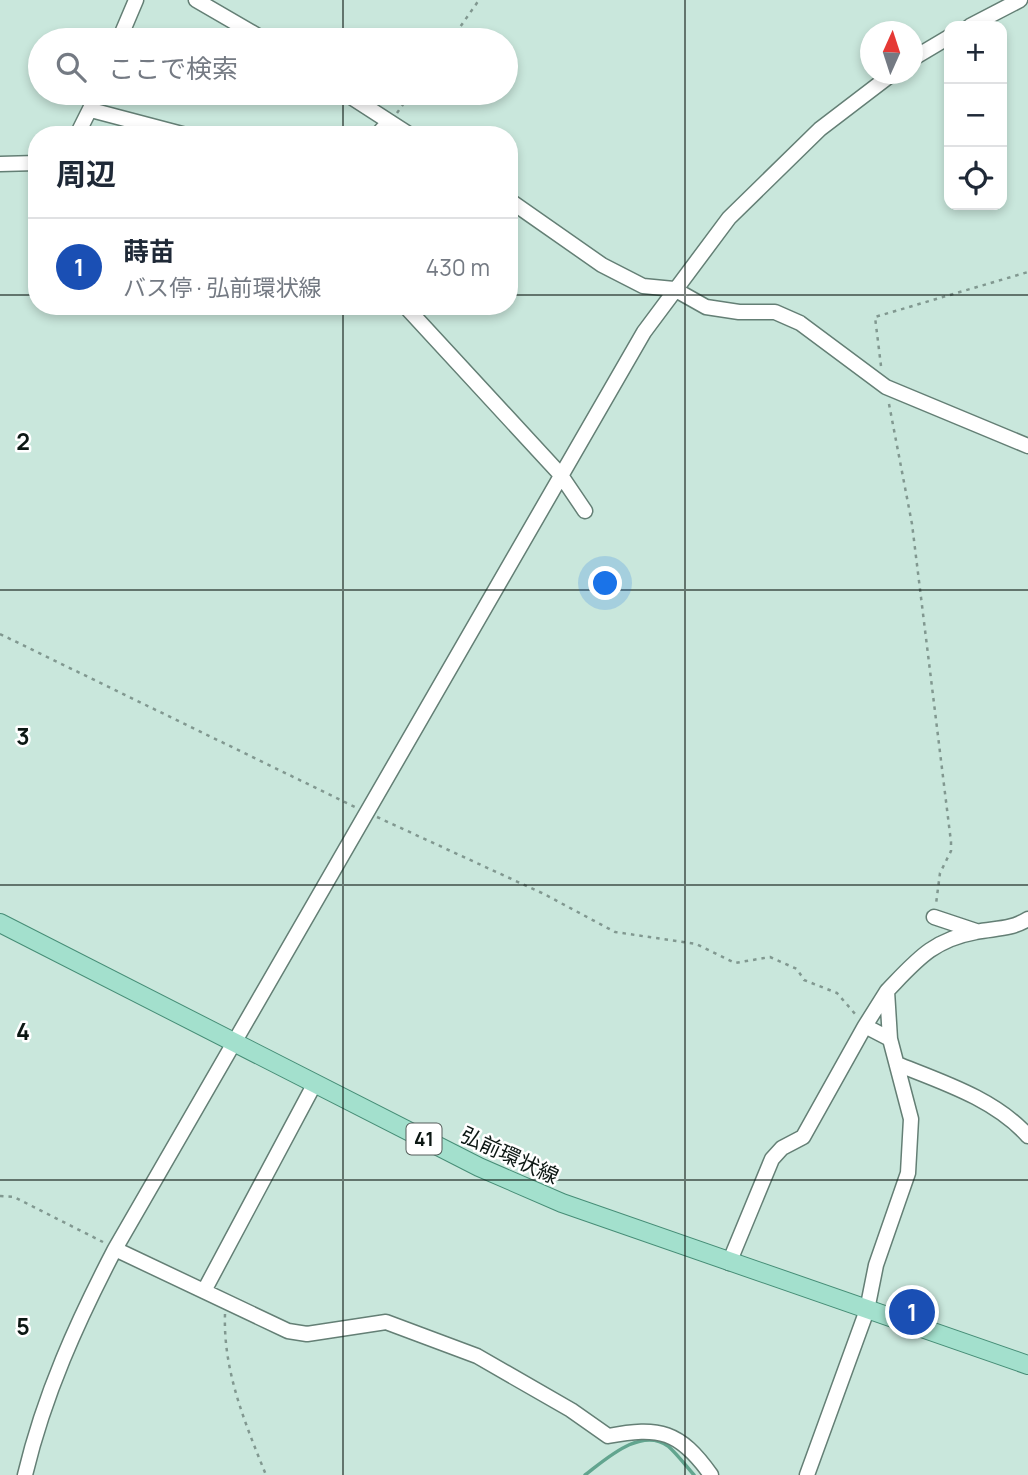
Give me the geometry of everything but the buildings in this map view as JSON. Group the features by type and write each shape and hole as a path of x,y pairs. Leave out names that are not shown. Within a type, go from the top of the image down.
{"main road":[{"name":"弘前環状線","path":"0,923 491,1172 562,1203 729,1263 1028,1364"}],"street":[{"path":"124,28 136,0"},
{"path":"196,0 244,28"},
{"path":"980,21 1020,0"},
{"path":"923,52 944,40"},
{"path":"25,1475 64,1353 115,1249 560,474 645,332 674,289 729,218 820,129 879,84"},
{"path":"82,126 93,105"},
{"path":"363,105 395,126"},
{"path":"91,110 152,126"},
{"path":"385,126 389,122"},
{"path":"0,164 28,163"},
{"path":"518,206 602,265 643,286 674,289 705,307 739,312 775,312 800,323 886,387 1028,446"},
{"path":"413,315 560,474 585,511"},
{"path":"934,917 976,932"},
{"path":"729,1263 772,1159 782,1148 803,1137 864,1026 887,991 927,948 976,932 1008,929 1028,919"},
{"path":"807,1475 867,1310 876,1265 908,1173 911,1119 890,1039 887,991"},
{"path":"864,1026 890,1039"},
{"path":"897,1064 956,1087 993,1108 1028,1136"},
{"path":"204,1291 315,1083"},
{"path":"115,1249 288,1331 314,1333 386,1322 477,1356 570,1410 608,1436 643,1429 672,1435 696,1453 711,1475"}],"path":[{"path":"459,28 479,0"},
{"path":"389,122 402,105"},
{"path":"934,917 940,873 951,851 951,842 912,524 875,317 1028,272"},
{"path":"0,634 366,812 544,894 615,932 696,944 734,963 770,957 797,969 804,980 837,992 864,1026"},
{"path":"0,1196 14,1197 115,1249"},
{"path":"226,1301 228,1364 246,1424 266,1475"}],"waterway":[{"path":"585,1475 624,1447 646,1440 658,1441 668,1446 694,1475"}],"place":[{"name":"蒔苗","path":"912,1312"}]}
